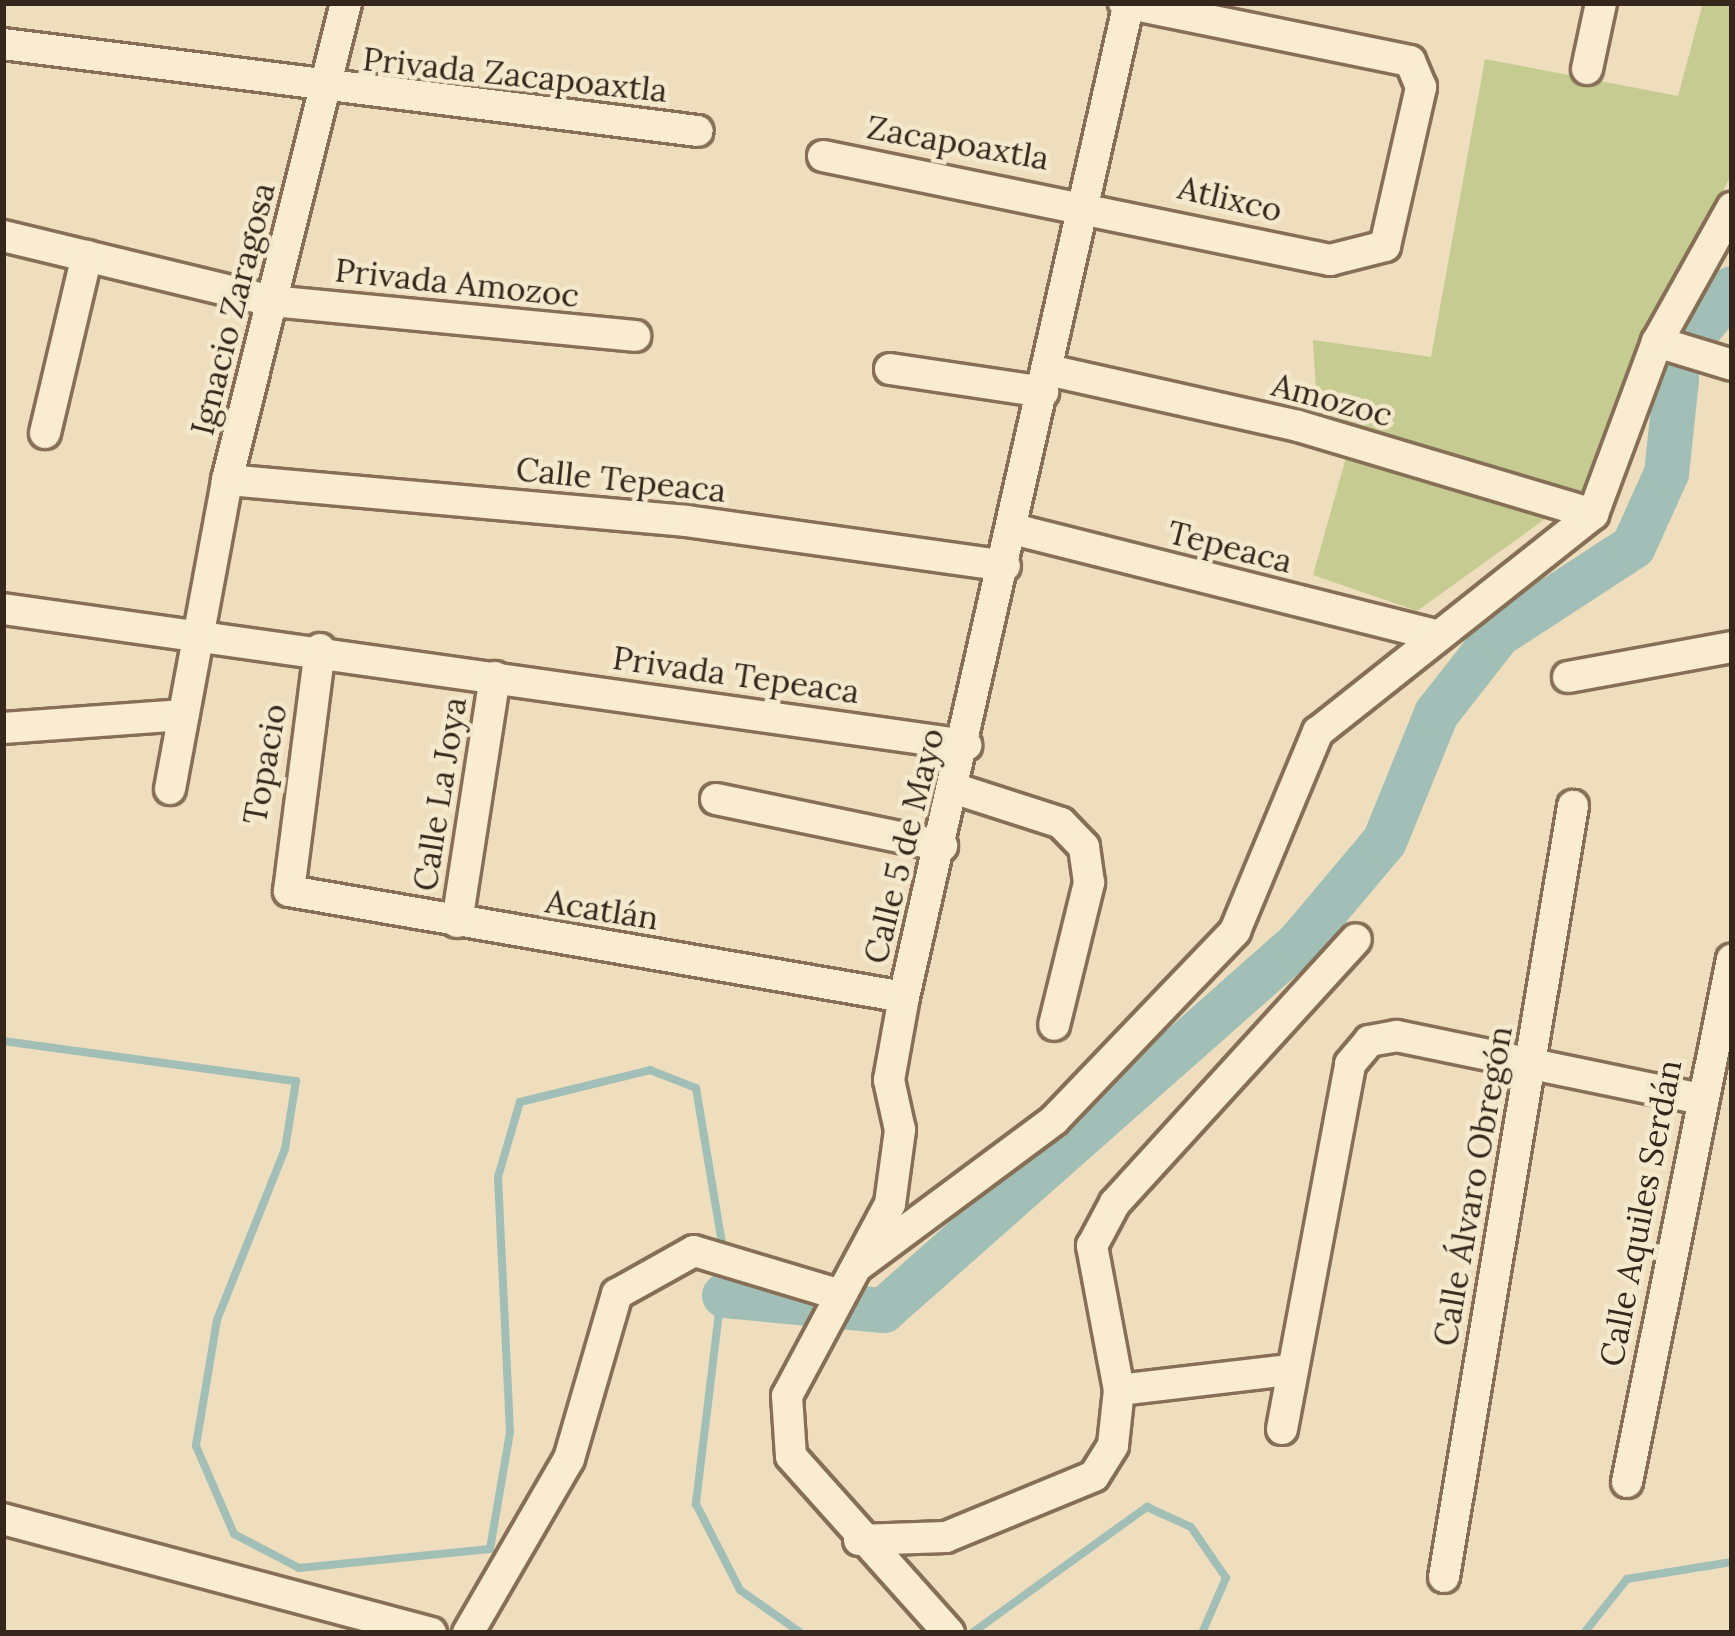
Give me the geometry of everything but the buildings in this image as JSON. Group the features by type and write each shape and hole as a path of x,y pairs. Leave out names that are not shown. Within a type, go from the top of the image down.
{"street":[{"name":"Ignacio Zaragosa","path":"170,789 202,636 227,480 346,3"},
{"name":"Atlixco","path":"1081,200 1330,260 1363,256 1385,246 1420,87 1410,61 1127,3"},
{"name":"Calle 5 de Mayo","path":"949,1633 859,1540 791,1456 787,1396 837,1295 890,1204 900,1130 889,1079 904,997 966,745 1127,3"},
{"path":"1588,69 1601,3"},
{"name":"Privada Zacapoaxtla","path":"3,44 324,90 698,131"},
{"name":"Zacapoaxtla","path":"823,157 1081,200"},
{"path":"468,1633 569,1459 617,1294 706,1253 740,1259 837,1295 1054,1120 1234,931 1318,732 1430,634 1593,514 1657,342 1732,208"},
{"name":"Privada Amozoc","path":"3,236 272,301 634,336"},
{"path":"45,433 87,256"},
{"path":"1657,342 1732,365"},
{"name":"Amozoc","path":"890,369 1046,381 1298,425 1593,514"},
{"name":"Calle Tepeaca","path":"227,480 686,521 1005,566"},
{"name":"Tepeaca","path":"1013,529 1430,634"},
{"path":"3,609 495,676"},
{"path":"1568,677 1732,647"},
{"name":"Topacio","path":"289,891 320,649"},
{"name":"Privada Tepeaca","path":"495,676 966,745"},
{"name":"Calle La Joya","path":"457,922 495,676"},
{"path":"3,728 184,715"},
{"path":"956,789 1061,824 1084,847 1089,884 1054,1024"},
{"path":"716,799 942,846"},
{"name":"Calle Álvaro Obregón","path":"1444,1577 1573,806"},
{"name":"Acatlán","path":"289,891 904,997"},
{"path":"859,1540 946,1537 1051,1502 1094,1476 1113,1445 1119,1390 1096,1294 1093,1246 1107,1217 1356,939"},
{"name":"Calle Aquiles Serdán","path":"1627,1482 1697,1098 1732,958"},
{"path":"1282,1429 1350,1064 1369,1041 1397,1036 1530,1068 1697,1098"},
{"path":"1119,1390 1290,1370"},
{"path":"3,1519 431,1633"}],"green space":[{"path":"1703,3 1732,4 1732,172 1584,491 1417,611 1313,575 1352,436 1318,423 1313,340 1431,357 1485,59 1678,96"}],"waterway":[{"path":"1701,326 1732,288"},
{"path":"724,1295 883,1310 1298,943 1384,841 1436,713 1498,634 1633,546 1666,473 1676,379"},
{"path":"3,1041 296,1081 285,1149 217,1320 196,1446 234,1534 299,1568 490,1549 510,1432 498,1177 520,1102 650,1070 696,1088 723,1250"},
{"path":"724,1271 696,1504 740,1590 801,1633"},
{"path":"972,1633 1147,1507 1191,1527 1226,1578 1202,1633"},
{"path":"1584,1633 1627,1579 1732,1562"}]}
